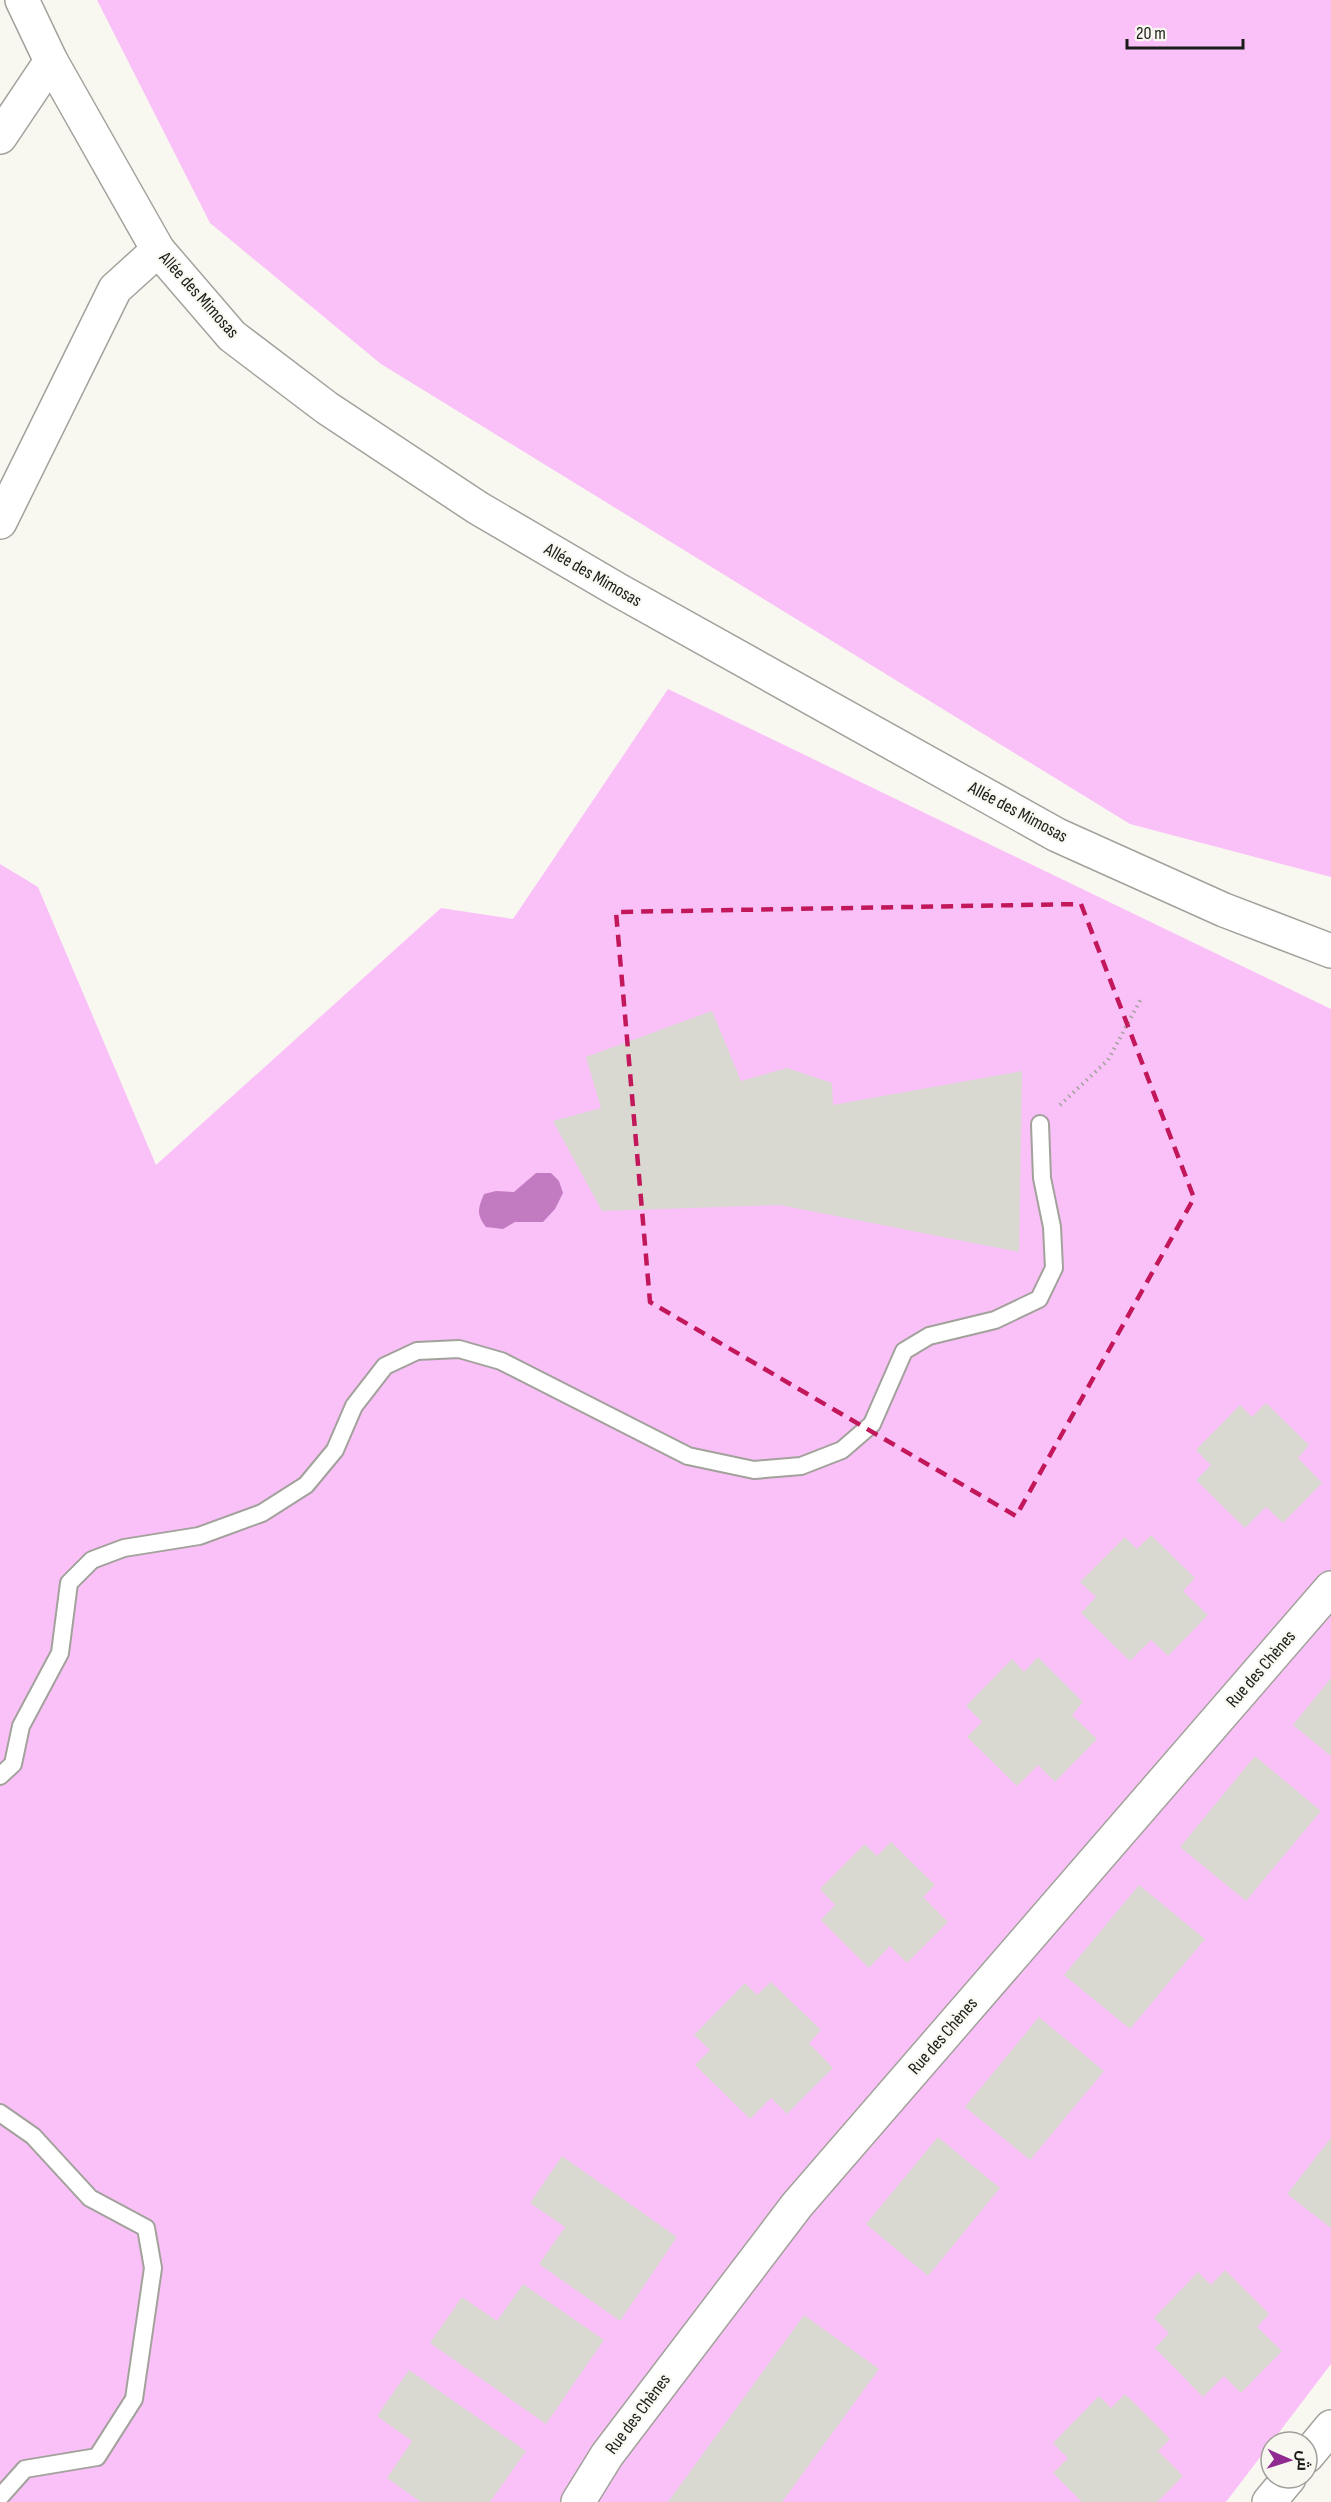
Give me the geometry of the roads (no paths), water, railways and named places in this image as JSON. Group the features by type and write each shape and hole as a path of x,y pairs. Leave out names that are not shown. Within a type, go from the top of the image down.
{"street":[{"name":"Allée des Mimosas","path":"21,1 51,61 158,250 232,336 327,408 478,508 618,590 1057,835 1224,910 1331,951"},
{"path":"0,137 51,61"},
{"path":"0,522 115,290 158,250"},
{"name":"Rue des Chènes","path":"578,2502 607,2455 797,2205 1331,1588"},
{"path":"1319,2442 1331,2427"},
{"path":"1269,2502 1279,2490"}],"lane":[{"path":"0,1776 13,1764 21,1726 60,1653 69,1583 92,1560 124,1548 199,1536 262,1513 306,1485 334,1450 354,1406 384,1366 417,1351 459,1349 501,1361 688,1456 754,1470 801,1466 842,1450 872,1424 904,1351 929,1336 995,1320 1039,1299 1054,1268 1052,1227 1042,1178 1040,1124"},
{"path":"0,2113 33,2136 90,2198 146,2228 153,2268 134,2399 97,2457 26,2469 0,2497"}]}
